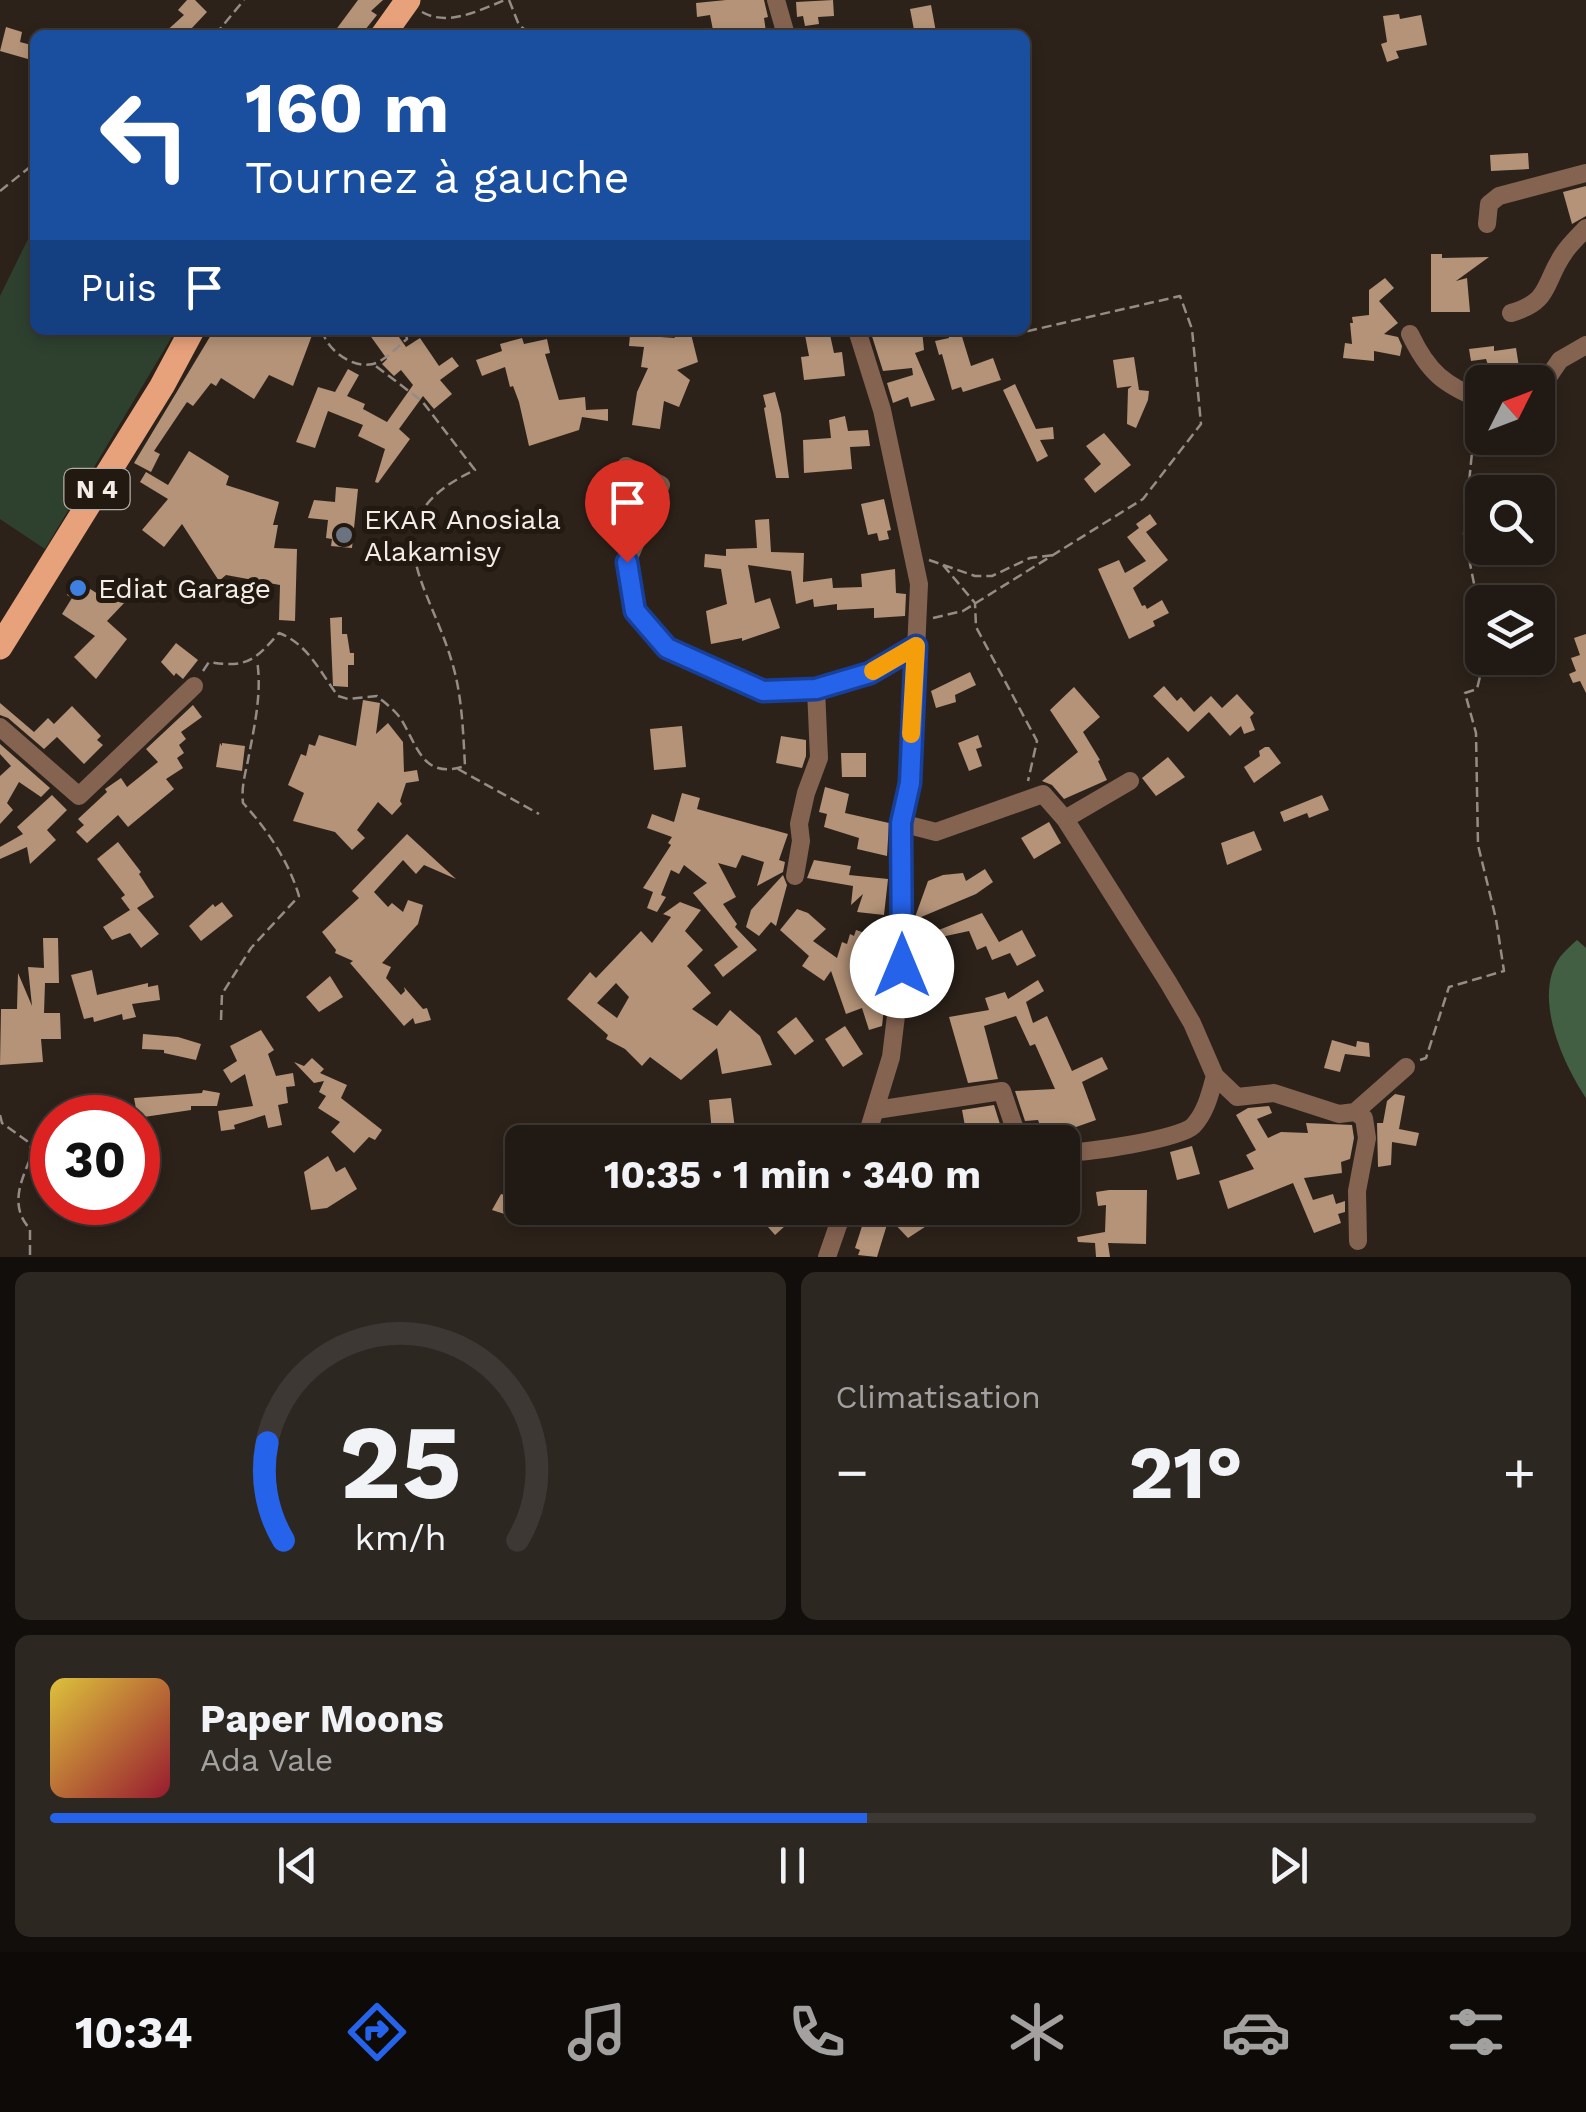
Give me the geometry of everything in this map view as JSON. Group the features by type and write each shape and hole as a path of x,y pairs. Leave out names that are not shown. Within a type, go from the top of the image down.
{"main road":[{"path":"387,30 407,1"},
{"name":"N 4","path":"0,648 162,386 189,335"}],"street":[{"path":"776,0 785,30"},
{"path":"1487,224 1490,204 1499,196 1586,173"},
{"path":"1511,313 1533,307 1549,285 1563,254 1586,228"},
{"path":"1410,334 1423,361 1438,377 1465,391"},
{"path":"859,335 882,410 919,584 910,783 901,823 902,966 892,1057 871,1125"},
{"path":"1555,367 1560,360 1586,346"},
{"path":"626,466 661,486 627,562 635,611 667,648 763,691 816,689 870,673 916,646"},
{"path":"0,727 78,796 194,686"},
{"path":"796,876 799,824 819,758 816,689"},
{"path":"1065,819 1130,781"},
{"path":"901,823 936,832 1043,794 1065,819 1168,982 1192,1023 1215,1076 1237,1097 1274,1093 1339,1114 1355,1112 1406,1067"},
{"path":"1080,1150 1133,1144 1190,1130 1205,1111 1215,1076"},
{"path":"876,1110 1002,1091 1014,1125"},
{"path":"1355,1112 1364,1118 1367,1138 1357,1191 1358,1241"},
{"path":"827,1257 838,1225"}],"path":[{"path":"219,30 244,0"},
{"path":"407,1 434,18 466,15 507,0 526,30"},
{"path":"0,192 30,167"},
{"path":"917,622 963,611 1143,499 1201,424 1194,346 1180,296 1030,331"},
{"path":"194,686 208,662 235,666 256,658 279,633 308,652 338,696 377,696 402,720 408,739 433,766 448,771 465,766 460,696 451,657 420,581 412,538 424,512 446,484 475,470 422,401 374,364 359,363 334,352 323,335"},
{"path":"374,364 407,340 406,335"},
{"path":"1406,1067 1426,1058 1449,987 1504,971 1478,845 1476,733 1465,693 1477,689 1482,668 1480,618 1464,534 1472,455"},
{"path":"913,554 975,576 992,576 1030,558 1056,555"},
{"path":"944,565 975,604 976,627 1037,741 1025,801"},
{"path":"221,1020 222,994 251,948 300,896 294,878 244,803 243,774 261,686 256,658"},
{"path":"457,768 539,814"},
{"path":"0,1114 2,1124 27,1141 33,1152 16,1200 21,1219 30,1230 30,1257"}],"green space":[{"path":"30,235 30,335 173,335 45,549 0,519 0,296"},
{"path":"1577,940 1586,948 1586,1098 1560,1049 1550,1010 1552,973 1560,957"}],"building":[{"path":"187,0 195,0 207,12 192,30 168,30 184,15 178,10"},
{"path":"358,0 383,0 371,11 377,15 365,30 336,30"},
{"path":"764,0 768,17 764,18 766,30 713,30 710,15 697,17 696,3"},
{"path":"833,0 834,16 818,17 819,24 805,26 803,16 797,17 796,2"},
{"path":"931,5 936,30 914,30 910,9"},
{"path":"1399,14 1400,19 1421,15 1427,45 1396,51 1399,58 1387,62 1381,44 1387,42 1383,16"},
{"path":"6,27 22,32 20,42 30,45 30,60 0,51"},
{"path":"1528,153 1529,169 1491,171 1490,155"},
{"path":"1586,186 1586,216 1572,224 1563,192"},
{"path":"1431,254 1442,254 1442,258 1489,257 1456,281 1467,278 1470,312 1431,312"},
{"path":"1385,278 1394,288 1379,301 1398,323 1384,334 1398,337 1402,346 1400,356 1374,351 1374,361 1343,358 1345,343 1352,344 1352,317 1369,315 1369,290"},
{"path":"211,335 312,335 293,386 269,375 254,399 221,378 216,386 211,383 193,406 187,402 154,451 160,454 151,472 134,463"},
{"path":"370,335 398,335 406,347 420,338 439,366 452,357 459,366 440,380 452,394 434,409 423,396 399,429 410,439 378,483 375,482 385,449 358,436 363,425 328,411 315,448 296,442 318,387 335,392 348,369 359,375 347,396 365,404 363,409 387,422 413,385 401,370 394,376 382,364 387,359"},
{"path":"630,335 675,338 674,335 691,335 698,362 677,370 690,380 679,407 664,401 660,429 632,425 637,392 648,368 641,367 644,347 629,346"},
{"path":"805,335 830,335 834,353 842,352 845,376 804,380 801,357 809,356"},
{"path":"872,335 922,335 924,350 915,353 935,400 911,407 908,397 893,403 887,383 913,375 912,368 883,371"},
{"path":"948,335 962,335 971,366 993,358 1001,380 963,392 961,387 952,390 935,341 949,338"},
{"path":"522,338 524,344 547,339 550,353 545,354 559,400 585,397 586,410 608,409 608,421 582,417 579,430 529,446 519,402 505,367 482,376 476,360 502,351 500,344"},
{"path":"1516,348 1519,365 1488,365 1486,359 1471,361 1469,349"},
{"path":"1134,357 1139,390 1149,391 1136,428 1127,424 1128,389 1132,386 1117,388 1113,360"},
{"path":"1015,384 1036,429 1053,427 1054,439 1040,440 1048,456 1037,462 1003,390"},
{"path":"775,392 789,478 776,478 764,408 763,395"},
{"path":"845,416 848,431 868,430 870,446 850,447 852,469 804,473 803,440 831,438 829,420"},
{"path":"1104,433 1131,465 1095,493 1084,479 1101,464 1086,446"},
{"path":"189,451 229,476 226,485 279,502 273,525 278,525 274,548 297,549 295,621 279,620 280,585 226,575 219,581 182,524 164,547 142,530 168,499 140,482 146,472 168,485"},
{"path":"336,487 358,489 352,548 331,546 332,539 326,538 328,520 308,518 314,500 335,502"},
{"path":"884,499 891,530 887,531 889,539 879,541 877,533 868,535 861,504"},
{"path":"1150,514 1157,524 1146,532 1168,560 1133,588 1142,606 1147,609 1162,600 1169,613 1153,621 1155,626 1129,639 1098,569 1119,560 1125,573 1146,561 1127,537"},
{"path":"769,519 771,552 804,553 803,582 832,578 833,588 862,587 861,574 895,569 896,593 906,594 905,616 874,618 874,608 837,610 837,604 814,607 813,599 796,604 791,571 748,565 755,603 770,598 780,628 742,641 711,644 706,611 727,604 721,569 704,567 705,554 726,556 726,549 757,548 755,520"},
{"path":"76,580 109,601 117,593 126,601 107,621 127,639 96,679 74,657 95,636 62,614 72,598 67,595"},
{"path":"342,617 342,634 347,634 350,653 354,653 354,665 348,665 348,687 333,686 330,618"},
{"path":"1586,634 1586,693 1580,681 1573,683 1569,674 1576,671 1571,658 1580,655 1574,638"},
{"path":"176,643 198,660 183,679 176,673 174,676 161,662"},
{"path":"970,672 976,685 955,695 956,702 936,708 931,691"},
{"path":"1164,686 1194,712 1211,696 1222,708 1237,694 1254,713 1250,717 1255,730 1244,734 1241,726 1230,736 1209,712 1188,732 1153,696"},
{"path":"1074,687 1100,717 1083,732 1107,780 1064,799 1052,785 1042,781 1078,752 1050,710"},
{"path":"363,700 380,703 376,734 388,723 403,742 404,772 417,770 419,781 406,783 402,804 392,815 378,802 357,830 365,838 352,850 335,832 293,821 304,793 288,785 301,754 306,756 309,744 315,746 319,735 356,746"},
{"path":"0,703 34,732 48,718 54,724 72,706 101,736 97,740 103,745 84,764 57,737 44,749 0,715"},
{"path":"193,705 202,717 181,732 186,739 179,745 184,753 177,758 183,768 166,779 174,789 128,827 118,815 87,843 76,832 84,825 78,819 107,792 105,789 121,778 127,787 158,762 146,749"},
{"path":"682,726 686,767 654,770 650,729"},
{"path":"978,735 982,747 976,749 982,766 969,771 958,743"},
{"path":"781,736 806,740 802,768 776,763"},
{"path":"220,743 245,746 242,771 216,767"},
{"path":"0,744 50,788 41,797 19,782 7,803 13,810 0,824 0,776 11,766 0,754"},
{"path":"1265,747 1281,763 1254,783 1244,767 1260,756 1259,751"},
{"path":"841,753 866,753 866,777 842,777"},
{"path":"1168,757 1185,777 1156,796 1142,778"},
{"path":"825,787 849,794 845,813 889,823 887,856 857,849 859,838 824,827 827,814 819,812"},
{"path":"682,793 700,798 697,809 788,834 779,860 785,862 783,872 757,886 764,862 742,855 736,868 718,863 736,897 723,904 737,924 735,927 757,950 723,977 714,965 738,947 693,893 707,883 684,865 679,874 671,870 661,895 666,897 657,912 647,908 653,892 643,888 671,845 668,843 672,837 647,828 652,814 674,822"},
{"path":"52,795 67,810 47,830 56,840 30,864 27,847 0,859 0,847 23,834 17,827"},
{"path":"1322,795 1329,810 1284,822 1280,812"},
{"path":"1049,822 1061,843 1034,859 1021,838"},
{"path":"1254,831 1262,850 1227,865 1221,843"},
{"path":"407,834 456,879 424,865 416,874 403,860 374,892 388,907 392,903 403,912 408,900 423,905 418,924 382,963 391,967 386,978 401,995 404,987 423,1009 427,1008 431,1020 415,1024 413,1018 404,1026 350,963 353,961 335,953 322,932 359,898 352,891"},
{"path":"118,842 154,897 137,908 159,934 141,948 130,933 112,940 103,927 130,910 121,898 125,895 97,859"},
{"path":"814,860 851,866 849,875 888,879 884,915 857,912 863,894 851,905 853,886 807,878"},
{"path":"985,869 993,882 976,894 914,920 928,881 963,873 966,881"},
{"path":"783,875 787,885 776,926 771,922 759,936 746,927 751,910"},
{"path":"222,902 233,916 201,941 189,926 213,904 215,907"},
{"path":"680,902 701,910 685,931 703,950 687,966 711,993 692,1009 717,1026 730,1010 760,1036 772,1065 722,1074 717,1048 681,1080 650,1057 642,1066 625,1049 606,1039 608,1035 567,999 590,972 596,978 641,931 652,943 671,917 663,914","holes":["616,983 629,997 617,1018 597,1003"]},
{"path":"797,909 826,929 813,941 837,958 842,942 847,944 856,930 889,941 886,966 854,955 867,993 886,990 882,1026 869,1030 862,1008 846,1014 831,971 824,981 802,966 809,956 780,930"},
{"path":"982,913 999,942 1022,930 1036,956 1017,966 1010,953 992,960 986,946 977,950 969,931 932,939 931,933"},
{"path":"43,938 58,938 59,983 45,983 44,1013 60,1013 61,1039 41,1039 43,1062 0,1065 1,1009 17,1009 18,973 32,1006 28,967 44,968"},
{"path":"92,970 97,995 148,983 148,987 158,985 160,1000 132,1004 136,1017 123,1020 122,1014 94,1022 93,1017 84,1019 71,975"},
{"path":"330,976 343,997 319,1012 306,997"},
{"path":"1038,980 1044,991 1026,1002 1033,1023 1047,1016 1072,1071 1102,1057 1108,1069 1082,1082 1096,1120 1080,1126 1025,1121 1015,1091 1055,1089 1035,1044 1030,1046 1016,1016 984,1026 998,1079 968,1083 949,1017 989,1010 985,998 1005,992 1008,999"},
{"path":"796,1017 814,1041 795,1055 777,1032"},
{"path":"845,1026 863,1054 843,1067 825,1039"},
{"path":"261,1030 274,1050 268,1054 276,1076 293,1073 295,1086 286,1087 288,1103 278,1105 282,1125 268,1128 265,1115 221,1131 218,1111 253,1106 245,1074 231,1083 223,1070 237,1061 230,1046"},
{"path":"143,1034 201,1044 196,1060 164,1050 142,1049"},
{"path":"1332,1040 1356,1047 1357,1041 1369,1043 1370,1057 1345,1054 1340,1072 1324,1068"},
{"path":"312,1058 324,1069 320,1073 347,1085 341,1098 382,1130 375,1140 369,1137 354,1153 331,1132 340,1122 318,1108 326,1096 319,1092 324,1081 314,1083 294,1062 304,1066"},
{"path":"220,1093 217,1106 191,1106 191,1110 160,1115 160,1096"},
{"path":"1395,1094 1405,1096 1399,1129 1419,1133 1416,1146 1392,1142 1391,1165 1378,1167 1377,1123 1383,1123 1387,1101"},
{"path":"731,1098 734,1125 711,1125 709,1100"},
{"path":"994,1105 1000,1125 965,1125 962,1110"},
{"path":"1269,1106 1272,1113 1257,1119 1268,1138 1281,1132 1308,1133 1306,1123 1352,1125 1350,1159 1341,1162 1342,1173 1304,1178 1313,1200 1333,1194 1336,1204 1345,1201 1345,1212 1338,1214 1341,1223 1314,1233 1293,1183 1228,1209 1219,1181 1254,1169 1246,1155 1256,1150 1236,1115 1248,1108"},
{"path":"1192,1146 1200,1174 1177,1180 1170,1152"},
{"path":"328,1156 336,1172 345,1167 357,1189 327,1208 311,1210 304,1172"},
{"path":"1147,1190 1146,1244 1108,1243 1110,1257 1096,1257 1095,1243 1078,1242 1077,1237 1105,1232 1106,1205 1098,1206 1096,1192"},
{"path":"501,1194 505,1195 505,1214 492,1210"},
{"path":"766,1225 786,1225 775,1235"},
{"path":"862,1225 887,1225 877,1257 858,1255 860,1250 855,1248"},
{"path":"896,1225 928,1225 908,1238"}],"slow traffic":[{"path":"873,671 916,646 911,734"}],"place":[{"name":"EKAR Anosiala Alakamisy","path":"344,535"},
{"name":"Ediat Garage","path":"78,588"}],"route":[{"path":"627,562 635,611 667,648 763,691 816,689 870,673 916,646 910,783 901,823 902,966"}]}
